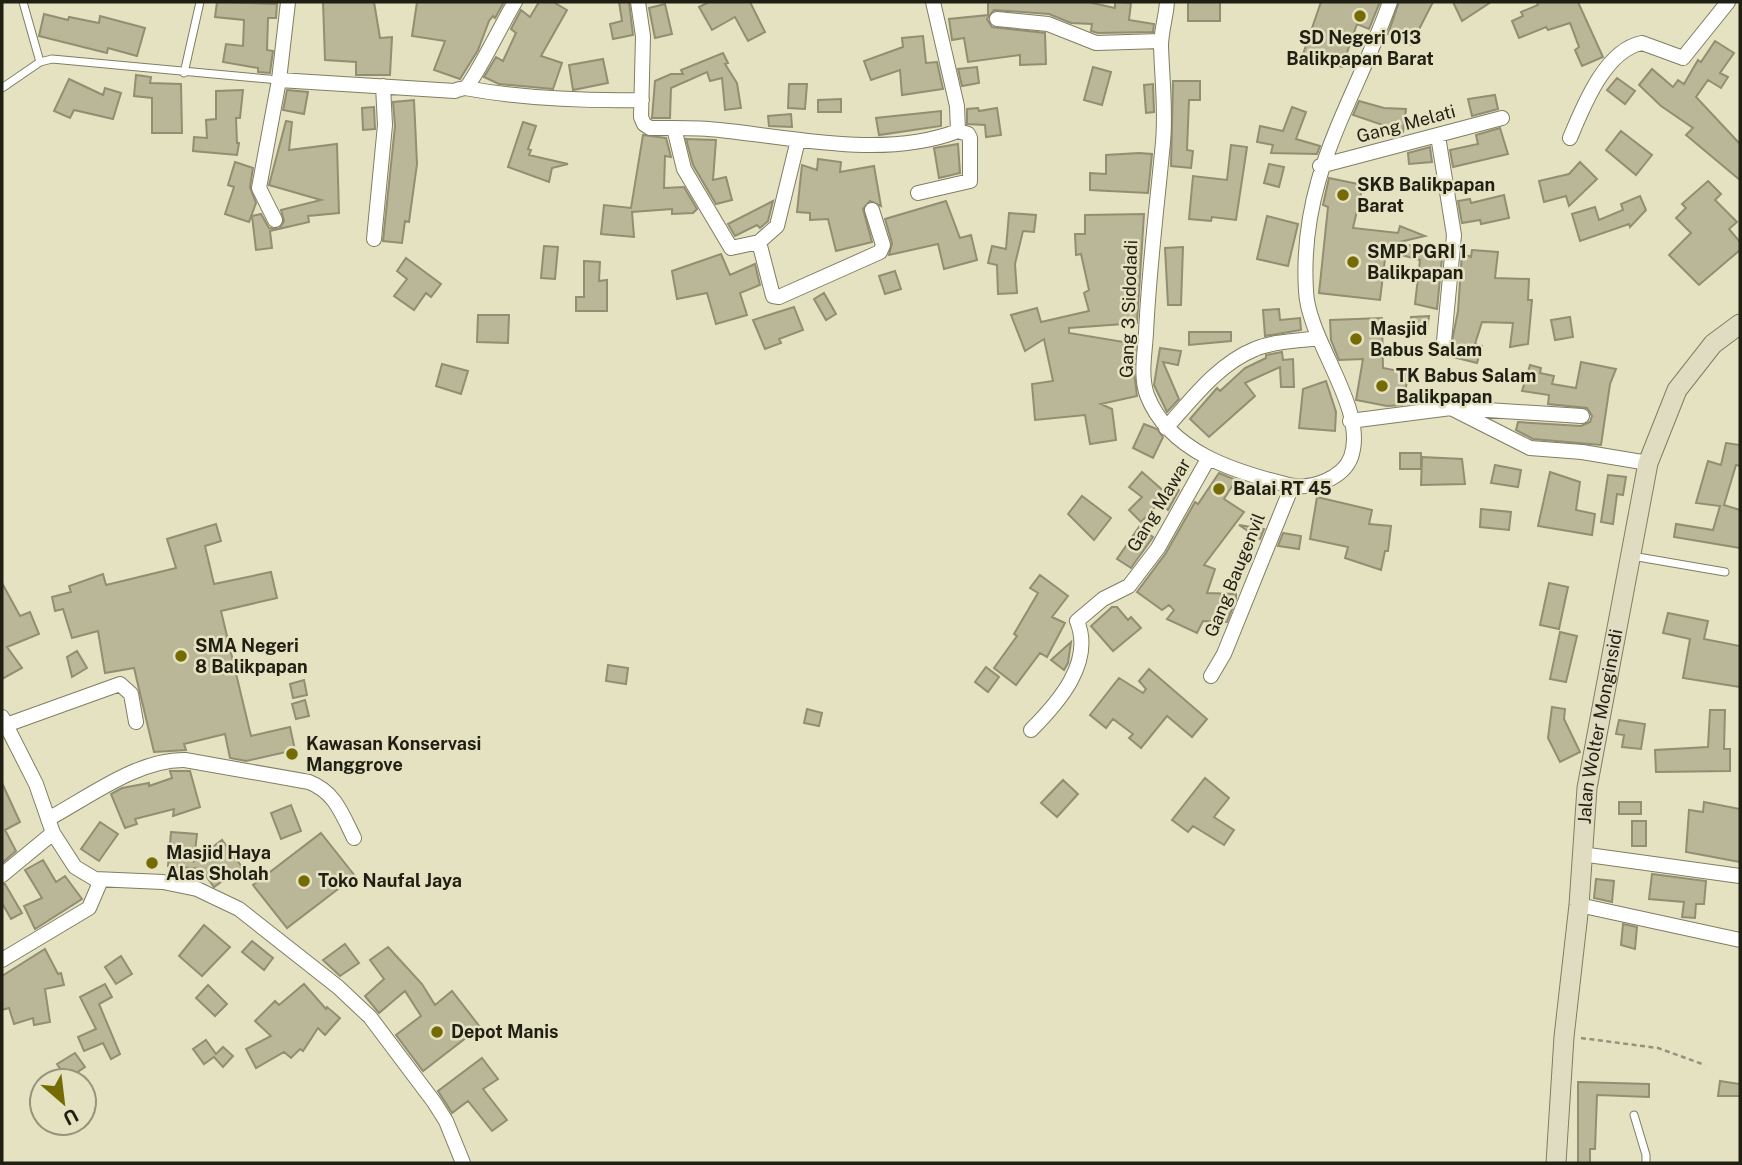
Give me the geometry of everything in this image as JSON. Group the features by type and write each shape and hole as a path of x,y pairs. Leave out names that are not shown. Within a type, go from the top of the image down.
{"main road":[{"name":"Jalan Wolter Monginsidi","path":"1556,1163 1563,1037 1579,905 1587,788 1648,463 1677,390 1713,344 1740,324"}],"street":[{"path":"275,220 259,188 279,80 288,2"},
{"path":"465,88 474,77 496,32 515,2"},
{"path":"638,2 643,36 644,124 650,128 717,129 799,140 881,144 937,139 958,131 968,134 970,181 918,193"},
{"path":"933,2 957,106 958,131"},
{"name":"Gang 3 Sidodadi","path":"1167,2 1161,41 1163,139 1149,250 1143,373 1147,395 1166,428 1209,459 1292,486 1313,484 1335,476 1345,468 1352,455 1350,421"},
{"path":"1390,2 1320,166 1308,226 1306,293 1319,338 1347,401 1350,421 1451,408 1582,416"},
{"path":"1570,138 1592,85 1623,50 1642,43 1683,58 1728,2"},
{"path":"997,19 1048,24 1096,43 1161,41"},
{"path":"279,80 455,90 465,88 511,96 577,101 642,100"},
{"path":"374,239 386,125 383,86"},
{"name":"Gang Melati","path":"1320,166 1502,118"},
{"path":"674,128 684,169 728,247 736,248 759,242 776,226 799,140"},
{"path":"1437,136 1454,235 1444,341"},
{"path":"759,242 773,296 779,297 880,252 883,245 872,209"},
{"path":"1166,428 1208,382 1234,360 1256,348 1319,338"},
{"path":"1451,408 1530,448 1581,452 1648,463"},
{"name":"Gang Mawar","path":"1031,730 1057,704 1072,678 1084,638 1077,621 1103,599 1129,586 1158,548 1209,459"},
{"name":"Gang Baugenvil","path":"1211,676 1224,654 1292,486"},
{"path":"136,722 131,694 120,684 4,721 36,784 50,826 75,867 87,877 101,880 153,881 197,889 227,901 338,987 370,1017 434,1102 463,1163"},
{"path":"2,875 50,826 143,768 171,760 185,760 309,782 332,795 354,838"},
{"path":"1581,854 1740,876"},
{"path":"2,960 89,908 101,880"},
{"path":"1579,905 1740,940"}],"lane":[{"path":"23,2 40,62"},
{"path":"184,73 200,2"},
{"path":"2,88 40,62 51,59 279,80"},
{"path":"1631,555 1725,572"},
{"path":"1634,1115 1646,1163"}],"path":[{"path":"1563,1037 1617,1041 1658,1048 1705,1065"}],"building":[{"path":"217,2 277,4 276,18 268,18 267,50 273,51 270,73 258,72 258,68 223,62 226,44 243,46 244,20 215,17"},
{"path":"323,2 374,2 380,38 392,37 390,75 356,75 356,62 325,60"},
{"path":"417,2 504,2 495,18 493,16 489,21 478,50 460,79 434,70 445,41 412,36"},
{"path":"539,2 553,2 567,10 541,56 562,63 553,89 499,84 484,77 496,57 503,61 516,33 511,29 521,10 530,17"},
{"path":"619,2 629,2 633,35 613,39 610,24 622,21"},
{"path":"709,2 750,2 765,32 748,41 735,17 712,30 699,7"},
{"path":"988,2 1088,2 1115,8 1115,2 1131,3 1129,20 1154,24 1153,32 1098,33 1091,31 1092,24 1071,23 1049,14 994,10 987,19 992,27 1045,33 1046,64 1020,65 1020,55 968,62 964,38 952,40 949,19 988,15"},
{"path":"1188,2 1220,2 1220,21 1188,21"},
{"path":"1321,2 1380,2 1369,29 1357,24 1342,67 1303,54"},
{"path":"1399,2 1433,2 1411,45 1388,34"},
{"path":"1453,2 1491,2 1462,21"},
{"path":"1537,2 1578,2 1603,57 1582,66 1575,50 1579,47 1570,23 1548,30 1546,27 1519,38 1512,21 1523,16 1521,12 1538,5"},
{"path":"665,4 672,34 655,38 649,8"},
{"path":"44,14 99,23 100,16 145,28 137,56 108,48 107,53 39,36"},
{"path":"923,36 926,63 937,62 943,89 902,95 900,70 871,80 864,61 903,47 902,38"},
{"path":"1715,41 1734,53 1720,73 1728,77 1721,88 1708,80 1696,97 1740,144 1740,180 1686,135 1693,128 1661,106 1639,85 1652,69 1673,87 1678,80 1684,84 1698,60 1701,62"},
{"path":"723,53 728,63 725,64 737,83 741,108 725,110 722,78 710,81 707,72 671,88 670,118 652,118 655,81 671,74 683,74 681,70"},
{"path":"603,59 608,83 573,90 569,65"},
{"path":"977,67 979,83 962,86 958,69"},
{"path":"1093,67 1111,72 1102,105 1084,100"},
{"path":"136,75 151,77 150,83 181,84 182,133 152,133 152,98 134,96"},
{"path":"1617,78 1635,91 1625,104 1607,90"},
{"path":"69,79 103,95 105,88 121,93 113,119 74,110 70,118 54,111"},
{"path":"1173,81 1200,81 1200,100 1189,100 1187,150 1193,151 1191,168 1171,166"},
{"path":"789,84 807,84 805,109 788,108"},
{"path":"1153,84 1154,112 1146,113 1144,85"},
{"path":"243,90 240,118 236,118 239,143 237,155 193,151 194,137 207,138 206,120 216,119 216,91"},
{"path":"287,90 308,92 304,114 283,110"},
{"path":"1495,95 1498,109 1472,116 1468,99"},
{"path":"841,99 841,112 818,112 818,100"},
{"path":"414,100 417,164 409,222 405,221 402,243 383,241 395,126 393,102"},
{"path":"1359,101 1384,108 1406,109 1403,132 1353,115"},
{"path":"374,107 375,129 363,130 362,108"},
{"path":"1292,107 1306,112 1296,139 1320,146 1317,154 1271,153 1273,145 1257,142 1260,126 1283,131"},
{"path":"978,108 979,111 997,108 1001,135 986,137 985,125 967,124 967,109"},
{"path":"941,111 941,126 879,135 876,118"},
{"path":"791,114 792,127 769,126 768,116"},
{"path":"286,121 292,122 289,150 337,144 339,213 308,216 309,222 279,229 284,221 281,210 321,200 269,185"},
{"path":"523,122 536,126 528,149 531,150 529,155 568,164 552,168 549,182 508,167"},
{"path":"1500,128 1508,154 1453,167 1450,150 1478,144 1476,135"},
{"path":"1621,131 1652,155 1636,175 1606,150"},
{"path":"643,135 666,138 671,157 665,156 664,188 684,187 697,209 693,213 672,214 672,209 632,212 634,237 601,234 604,205 631,208"},
{"path":"686,139 716,140 713,180 726,177 732,200 716,204 693,165"},
{"path":"958,144 960,173 939,178 934,148"},
{"path":"1231,145 1247,147 1236,220 1212,217 1211,221 1189,219 1193,176 1227,180"},
{"path":"1430,147 1432,162 1409,164 1408,153"},
{"path":"1152,154 1148,193 1090,190 1090,173 1106,174 1106,155"},
{"path":"818,159 841,162 840,172 874,166 881,206 870,201 863,209 872,242 836,251 828,219 810,220 810,213 797,212 802,165 817,170"},
{"path":"235,162 253,168 250,187 256,203 249,222 225,214 234,187 228,185"},
{"path":"1580,162 1597,179 1569,206 1566,196 1544,202 1539,181 1569,174"},
{"path":"1269,164 1284,167 1279,187 1264,183"},
{"path":"1329,178 1363,185 1353,228 1398,233 1400,226 1425,236 1391,244 1443,248 1437,309 1415,304 1420,260 1386,251 1380,300 1319,293 1328,207 1323,205"},
{"path":"1708,181 1721,194 1715,200 1737,222 1729,229 1740,242 1740,250 1699,285 1669,255 1691,233 1676,218 1686,208 1682,204"},
{"path":"1504,195 1509,218 1481,224 1480,220 1462,223 1458,201 1470,199 1471,203"},
{"path":"1640,196 1646,210 1630,227 1629,224 1580,241 1572,214 1595,207 1599,220 1623,210 1621,204"},
{"path":"773,201 768,221 760,228 757,225 735,236 728,224"},
{"path":"946,201 960,238 971,235 977,260 944,269 938,244 889,255 892,243 885,219"},
{"path":"1009,213 1036,215 1034,232 1023,231 1015,264 1017,293 998,294 997,265 988,263 992,246 1006,249"},
{"path":"261,214 269,228 279,229 270,231 272,248 256,250 252,216"},
{"path":"1144,214 1137,323 1069,328 1069,333 1136,344 1134,372 1137,396 1101,404 1112,409 1116,440 1090,444 1085,415 1035,420 1032,384 1053,381 1044,339 1025,351 1011,315 1037,308 1041,322 1089,311 1084,293 1089,290 1081,254 1076,255 1075,234 1085,234 1085,215"},
{"path":"1267,216 1298,224 1288,266 1257,259"},
{"path":"544,246 558,247 555,279 541,278"},
{"path":"1183,247 1181,305 1168,305 1165,248"},
{"path":"1472,250 1498,252 1495,278 1529,279 1528,300 1532,300 1528,344 1510,347 1513,323 1482,322 1475,344 1482,346 1477,363 1449,356 1458,311 1462,253 1471,257"},
{"path":"721,254 730,275 755,264 760,285 740,293 747,315 716,324 707,293 677,299 672,271"},
{"path":"406,258 441,284 431,297 426,293 414,310 394,296 407,279 397,271"},
{"path":"584,261 600,262 599,281 607,280 607,311 576,311 576,297 584,297"},
{"path":"895,271 901,289 885,294 879,276"},
{"path":"824,293 836,314 826,320 814,299"},
{"path":"794,307 803,330 779,339 781,343 765,349 753,320"},
{"path":"1279,309 1280,320 1300,318 1301,330 1265,336 1263,310"},
{"path":"478,315 509,315 508,343 477,342"},
{"path":"1429,316 1426,335 1409,332 1411,317"},
{"path":"1570,317 1573,337 1555,340 1551,320"},
{"path":"1382,318 1383,368 1409,373 1402,405 1387,406 1356,400 1363,359 1339,360 1331,340 1330,320"},
{"path":"1189,332 1231,332 1231,341 1189,345"},
{"path":"1160,348 1181,351 1178,365 1163,362 1179,399 1167,412 1154,385"},
{"path":"1282,352 1283,360 1293,359 1294,387 1281,387 1280,367 1245,383 1255,396 1209,437 1190,419 1217,388 1220,391 1245,368 1266,358 1266,355"},
{"path":"1581,362 1616,369 1610,384 1601,445 1533,439 1516,430 1518,422 1581,426 1590,422 1592,416 1587,408 1548,404 1549,395 1522,391 1530,365 1541,368 1540,373 1554,376 1552,384 1576,388"},
{"path":"442,364 468,371 461,394 436,386"},
{"path":"1326,381 1336,412 1335,431 1299,428 1303,389"},
{"path":"1144,424 1157,429 1163,437 1153,458 1133,448"},
{"path":"1726,443 1740,445 1740,466 1736,465 1724,505 1740,510 1740,548 1674,537 1676,524 1713,530 1720,506 1696,503 1708,461 1721,465"},
{"path":"1400,453 1421,453 1421,469 1400,469"},
{"path":"1422,457 1462,459 1465,484 1421,485"},
{"path":"1495,465 1521,470 1518,487 1491,483"},
{"path":"1142,472 1166,493 1172,485 1179,490 1168,510 1159,503 1141,522 1129,510 1142,497 1129,487"},
{"path":"1550,472 1580,482 1576,510 1595,514 1592,535 1538,526"},
{"path":"1219,473 1236,480 1224,499 1244,512 1204,565 1215,569 1207,593 1236,594 1236,599 1227,622 1203,621 1197,633 1167,619 1174,610 1169,605 1162,610 1137,592 1166,553 1195,502 1198,504"},
{"path":"1608,475 1626,477 1623,495 1617,494 1613,524 1601,522"},
{"path":"1082,496 1111,518 1094,540 1068,514"},
{"path":"1317,497 1372,510 1369,524 1391,526 1388,551 1385,551 1381,570 1345,558 1348,547 1310,539"},
{"path":"1481,509 1511,512 1509,530 1480,527"},
{"name":"SMA Negeri 8 Balikpapan","path":"216,524 221,541 205,546 214,584 271,572 277,598 221,611 251,736 290,727 295,750 246,761 230,758 225,734 184,744 186,750 154,752 134,668 105,673 98,631 72,638 63,609 55,611 52,597 71,592 69,586 103,574 106,585 176,568 167,539"},
{"path":"1239,525 1264,529 1260,539"},
{"path":"1139,527 1153,537 1131,568 1117,559"},
{"path":"1283,533 1301,536 1299,549 1278,546"},
{"path":"1040,575 1068,596 1052,617 1065,623 1047,657 1040,653 1016,685 994,668 1017,636 1014,634 1038,593 1030,588"},
{"path":"2,583 20,616 30,612 39,634 7,647 22,668 2,679"},
{"path":"1549,583 1568,587 1559,629 1540,625"},
{"path":"1112,607 1117,607 1128,620 1131,617 1141,628 1113,651 1091,626"},
{"path":"1668,613 1708,621 1704,639 1740,646 1740,687 1683,678 1690,639 1663,633"},
{"path":"1560,632 1577,636 1566,682 1550,679"},
{"path":"1071,642 1068,663 1064,670 1051,660"},
{"path":"77,651 87,668 72,677 67,657"},
{"path":"608,665 628,668 626,684 606,681"},
{"path":"986,667 999,677 988,692 975,682"},
{"path":"1149,669 1207,719 1192,737 1167,716 1141,748 1129,738 1133,734 1113,719 1106,728 1090,715 1119,678 1143,693 1146,689 1139,681"},
{"path":"304,680 307,695 293,698 290,684"},
{"path":"305,700 309,716 296,719 292,704"},
{"path":"1552,707 1565,709 1564,719 1580,752 1560,762 1548,738"},
{"path":"807,709 822,713 819,726 804,723"},
{"path":"1710,710 1725,710 1724,749 1730,749 1730,771 1656,772 1655,750 1708,747"},
{"path":"1619,720 1645,724 1641,749 1622,747 1624,735 1616,734"},
{"path":"170,771 190,771 200,807 173,816 174,809 135,819 137,824 125,828 111,794 122,788 149,783 149,786 172,778"},
{"path":"1205,778 1229,798 1214,817 1234,830 1224,845 1193,826 1188,832 1172,820"},
{"path":"1063,780 1078,794 1057,817 1041,803"},
{"path":"2,783 20,822 5,830 16,851 2,863"},
{"path":"1619,802 1641,802 1641,814 1619,814"},
{"path":"1704,802 1740,809 1740,862 1686,852 1689,810 1703,812"},
{"path":"291,805 301,831 281,839 271,813"},
{"path":"1632,821 1646,821 1646,846 1632,846"},
{"path":"100,822 118,834 99,861 81,849"},
{"path":"171,832 197,834 194,861 222,840 242,867 214,887 201,869 168,866"},
{"name":"Toko Naufal Jaya","path":"321,833 355,876 287,928 253,885"},
{"path":"43,860 56,882 65,876 82,899 35,929 24,906 42,898 25,870"},
{"path":"1652,874 1706,881 1704,904 1696,904 1695,918 1682,917 1684,902 1649,899"},
{"path":"1596,879 1614,881 1612,902 1594,898"},
{"path":"2,884 5,884 22,913 11,919 2,903"},
{"path":"1623,924 1637,927 1635,949 1621,945"},
{"path":"204,925 230,947 202,976 179,956"},
{"path":"252,941 273,958 264,970 242,952"},
{"path":"345,944 359,963 340,976 323,960"},
{"path":"388,947 422,984 435,1005 452,991 480,1027 423,1071 396,1035 421,1016 405,991 379,1013 365,996 384,979 370,960"},
{"path":"45,949 58,974 61,973 64,985 45,989 50,1022 34,1025 33,1018 14,1024 9,1008 2,1010 2,976"},
{"path":"121,956 132,974 116,984 105,967"},
{"path":"105,984 112,997 99,1004 120,1054 111,1059 103,1043 84,1051 78,1037 96,1029 80,997"},
{"path":"304,984 326,1009 327,1007 340,1018 325,1035 318,1028 303,1051 300,1049 291,1058 284,1052 256,1068 246,1049 271,1036 255,1021 275,1001 279,1005"},
{"path":"208,985 227,1004 215,1016 196,998"},
{"path":"206,1040 216,1054 223,1047 233,1056 223,1067 214,1057 204,1064 193,1049"},
{"path":"75,1053 85,1067 59,1067 57,1064"},
{"path":"482,1058 498,1079 483,1089 507,1120 492,1131 468,1101 452,1113 438,1091"},
{"path":"1720,1081 1740,1084 1740,1096 1718,1096"},
{"path":"1578,1082 1649,1084 1649,1097 1597,1095 1595,1149 1590,1149 1590,1163 1578,1163"}],"place":[{"name":"SD Negeri 013 Balikpapan Barat","path":"1360,16"},
{"name":"SKB Balikpapan Barat","path":"1343,195"},
{"name":"SMP PGRI 1 Balikpapan","path":"1353,262"},
{"name":"Masjid Babus Salam","path":"1356,339"},
{"name":"TK Babus Salam Balikpapan","path":"1382,386"},
{"name":"Balai RT 45","path":"1219,489"},
{"name":"SMA Negeri 8 Balikpapan","path":"181,656"},
{"name":"Kawasan Konservasi Manggrove","path":"292,754"},
{"name":"Masjid Haya Alas Sholah","path":"152,863"},
{"name":"Toko Naufal Jaya","path":"304,881"},
{"name":"Depot Manis","path":"437,1032"}]}
